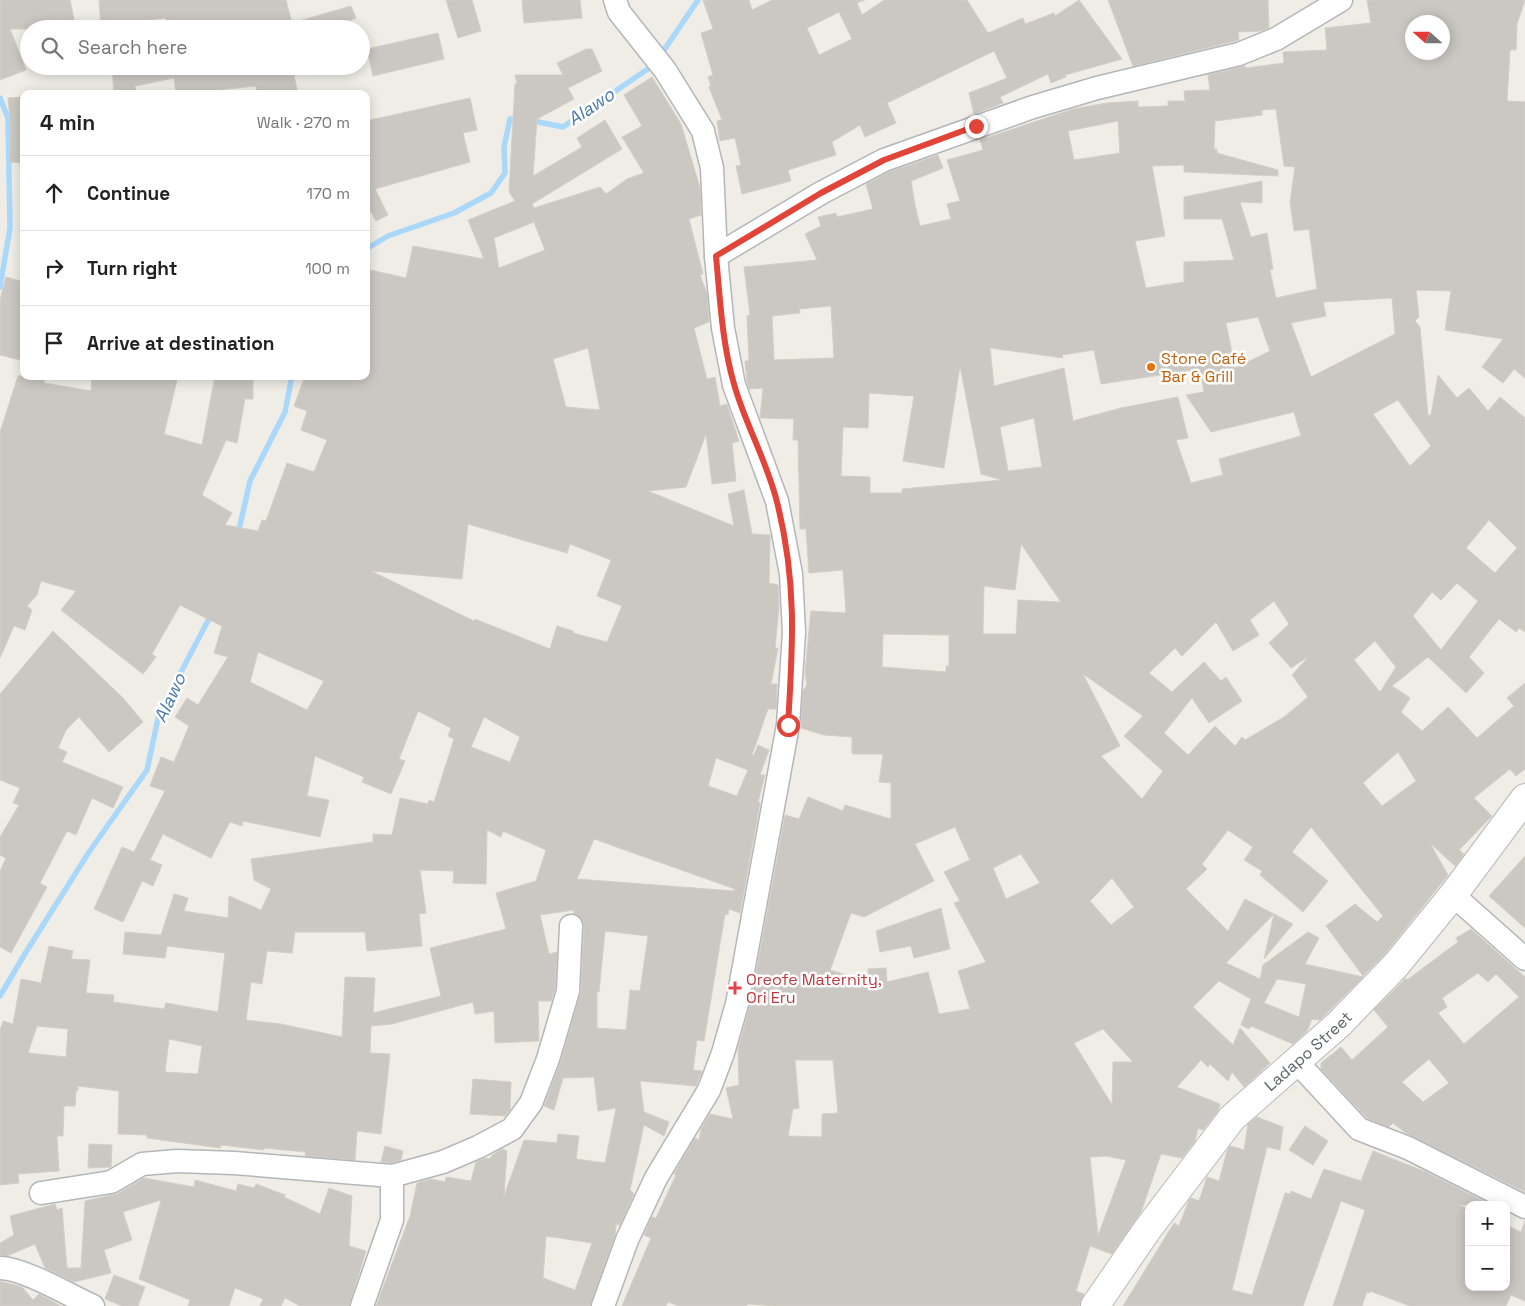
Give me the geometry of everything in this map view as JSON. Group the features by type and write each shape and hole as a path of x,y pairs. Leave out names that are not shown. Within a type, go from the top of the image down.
{"main road":[{"name":"Ladapo Street","path":"1095,1306 1147,1230 1232,1118 1339,1024 1396,965 1453,895 1525,798"}],"street":[{"path":"603,1306 627,1240 656,1178 709,1090 723,1053 736,1004 788,725 794,632 791,574 777,501 734,385 723,328 716,256 712,168 703,131 665,70 620,12 615,0"},
{"path":"716,256 821,193 884,160 1032,107 1097,88 1240,54 1276,39 1340,0"},
{"path":"1453,895 1525,959"},
{"path":"41,1193 111,1182 142,1164 177,1161 392,1176 443,1162 504,1134 512,1129 531,1103 548,1059 568,991 571,926"},
{"path":"1296,1061 1359,1129 1408,1148 1525,1207"},
{"path":"362,1306 392,1220 392,1176"},
{"path":"0,1268 6,1268 32,1277 94,1306"}],"building":[{"path":"0,0 70,0 74,20 20,20 20,29 10,29 20,55 20,72 0,80"},
{"path":"99,0 286,0 291,20 166,20 166,18 100,20"},
{"path":"446,0 472,0 481,31 458,38"},
{"path":"522,0 580,0 582,18 524,23"},
{"path":"703,0 749,0 752,10 772,0 865,0 857,3 862,15 884,0 967,0 988,33 1023,18 1025,24 1054,13 1055,16 1079,0 1122,59 1065,75 1066,77 1051,83 1048,74 1000,97 1003,103 974,114 969,93 1007,78 994,51 887,103 896,123 865,137 860,125 832,142 836,155 788,170 791,181 742,194 736,166 741,165 735,138 720,141 717,121 722,120 709,87 711,86 708,77 713,75 701,33 713,29","holes":["839,12 852,39 819,55 807,28"]},
{"path":"1108,0 1268,0 1269,28 1260,31 1238,32 1239,40 1133,66"},
{"path":"1367,0 1525,0 1517,24 1516,50 1510,50 1507,101 1525,102 1525,378 1514,369 1503,383 1482,367 1503,339 1445,330 1451,291 1416,290 1419,317 1415,321 1420,327 1428,415 1431,415 1438,375 1457,398 1469,388 1488,411 1500,397 1525,418 1525,632 1519,628 1516,632 1499,619 1469,657 1484,673 1466,693 1428,657 1392,686 1410,698 1401,712 1422,731 1448,707 1477,738 1514,706 1507,698 1525,683 1525,769 1516,776 1510,769 1474,798 1492,816 1459,850 1464,854 1455,866 1430,843 1448,875 1384,955 1363,976 1326,926 1355,904 1377,922 1383,916 1311,827 1292,852 1328,881 1303,912 1260,875 1262,871 1244,860 1253,847 1228,830 1202,864 1207,869 1186,889 1228,931 1245,899 1274,914 1226,963 1260,979 1263,965 1308,932 1319,938 1305,964 1363,977 1320,1020 1312,1019 1307,1031 1293,1044 1251,1026 1249,1029 1241,1025 1251,999 1219,981 1193,1007 1233,1045 1240,1028 1270,1063 1244,1087 1232,1072 1228,1081 1210,1064 1208,1067 1201,1060 1177,1087 1220,1104 1218,1111 1203,1130 1198,1128 1195,1141 1182,1158 1161,1154 1141,1212 1112,1254 1090,1246 1076,1291 1084,1294 1079,1306 775,1306 747,1304 747,1306 679,1306 668,1302 666,1306 622,1306 651,1238 644,1235 652,1217 656,1218 676,1175 674,1174 695,1138 699,1140 701,1129 710,1114 733,1119 726,1088 739,1085 738,1049 750,1006 785,815 799,819 808,797 843,811 845,805 891,819 891,783 879,782 883,754 852,754 852,737 824,735 801,728 803,691 807,685 805,672 811,611 846,613 843,570 809,573 806,529 800,529 798,440 793,440 794,419 760,418 763,388 749,389 747,381 745,361 749,361 747,316 750,315 744,267 817,260 805,234 821,226 818,217 836,213 837,217 873,209 866,184 889,172 938,155 943,168 911,181 915,205 920,226 951,219 947,204 960,201 947,160 983,150 980,140 1073,109 1107,103 1138,101 1138,107 1168,106 1168,101 1185,101 1184,91 1210,90 1208,75 1245,66 1246,68 1284,63 1283,52 1327,50 1325,28 1371,23","holes":["1276,109 1284,166 1295,167 1290,202 1294,231 1309,229 1317,289 1276,298 1270,270 1273,269 1267,233 1251,237 1240,202 1262,203 1262,181 1184,197 1184,219 1222,219 1234,260 1184,262 1184,282 1146,288 1135,241 1165,236 1152,166 1184,165 1184,172 1278,176 1278,170 1217,153 1217,149 1214,149 1215,121 1262,115 1262,110","1118,121 1120,153 1074,160 1068,131","1392,298 1395,334 1311,377 1291,323 1326,316 1323,302","831,306 834,358 774,360 772,316 800,313 799,309","1258,317 1270,351 1235,368 1226,323","990,348 1063,358 1062,355 1094,350 1101,384 1200,369 1204,392 1186,395 1211,432 1294,412 1301,436 1219,459 1223,475 1191,483 1176,440 1188,438 1178,397 1121,408 1073,421 1064,368 994,386","960,366 981,474 1002,480 902,489 902,493 870,493 870,477 841,476 843,427 868,428 869,393 914,396 903,461 944,468","1398,400 1431,446 1410,466 1373,414","1034,418 1042,467 1008,471 1000,427","1489,520 1517,548 1495,573 1466,548","1021,544 1061,602 1018,600 1016,634 983,634 984,586 1015,590","1457,583 1478,601 1441,650 1413,616 1432,592 1441,600","1274,601 1289,624 1269,643 1291,668 1309,656 1292,675 1308,697 1284,717 1245,740 1242,737 1235,746 1215,726 1188,755 1164,733 1192,698 1209,723 1242,701 1226,677 1221,681 1204,662 1172,692 1149,673 1175,648 1182,656 1216,622 1233,651 1259,635 1250,620","883,634 949,635 949,666 946,666 946,672 882,667","1375,641 1396,667 1380,692 1354,660","1083,674 1143,716 1124,736 1163,771 1142,799 1101,756 1120,746","1398,752 1416,781 1382,806 1363,783","955,827 970,860 944,872 960,901 954,903 986,962 958,971 970,1009 939,1014 928,972 887,982 886,968 868,969 869,982 830,970 851,913 864,917 934,881 915,844","1021,854 1040,883 1006,899 993,868","1112,878 1134,907 1111,925 1090,901","1277,979 1306,984 1299,1017 1264,1003","1103,1029 1133,1062 1113,1062 1112,1105 1074,1043","795,1060 833,1060 838,1113 822,1114 822,1137 788,1136 793,1109 799,1108","1106,1156 1126,1160 1098,1236 1090,1157"]},
{"path":"351,6 356,18 351,20 302,20"},
{"path":"438,33 444,59 373,76 370,62 370,48"},
{"path":"586,49 592,49 602,71 568,88 574,99 537,119 533,176 582,147 577,138 605,120 622,149 532,204 534,208 600,187 606,194 627,179 644,173 622,137 642,126 624,95 652,77 681,124 700,188 701,215 689,219 703,274 700,275 707,294 709,322 694,328 707,379 715,377 720,406 727,404 739,441 732,443 736,481 712,484 706,434 686,487 648,491 734,526 728,494 744,490 752,534 770,535 769,583 778,585 779,605 775,649 778,648 771,684 777,684 776,709 768,709 752,755 754,755 758,745 769,750 760,775 765,775 758,802 760,803 740,913 729,909 728,915 725,914 704,1041 697,1040 693,1070 702,1071 696,1086 640,1081 644,1112 669,1122 664,1136 644,1125 630,1190 634,1194 620,1225 616,1224 615,1235 590,1306 376,1306 410,1216 417,1183 431,1179 445,1182 446,1177 471,1181 476,1162 486,1158 490,1159 492,1155 502,1149 507,1151 504,1196 524,1140 557,1143 558,1134 579,1136 576,1159 605,1163 616,1108 598,1111 594,1077 563,1078 554,1110 544,1106 560,1064 581,992 584,926 582,920 574,914 574,910 540,915 549,954 557,952 555,989 551,1001 538,1001 539,1041 495,1043 494,1011 475,1014 473,1002 392,1024 371,1026 370,1053 390,1054 381,1134 357,1131 355,1160 305,1156 306,1152 264,1148 264,1150 221,1145 220,1148 147,1138 147,1135 118,1134 119,1091 78,1086 75,1106 64,1106 63,1136 57,1136 59,1171 18,1174 19,1183 0,1185 0,1030 3,1021 13,1024 21,979 41,983 49,946 73,951 71,959 90,960 86,993 114,995 113,1002 164,1009 166,1003 218,1012 225,953 167,946 165,958 123,954 125,932 161,935 174,894 188,898 184,911 228,918 229,896 261,910 271,889 254,880 251,859 373,842 373,834 392,835 400,798 428,804 429,800 434,802 454,739 448,736 451,728 418,711 399,759 405,761 391,794 362,782 364,777 315,756 307,796 329,800 320,837 243,821 242,826 230,822 211,858 163,834 150,860 162,865 153,886 142,881 123,922 94,909 122,847 134,852 165,791 150,786 161,757 174,762 189,726 175,717 187,698 198,705 228,657 214,653 222,626 180,605 152,654 156,657 143,674 61,610 76,591 41,581 37,595 27,606 32,610 25,630 14,626 0,658 0,432 18,376 20,376 20,380 45,380 44,383 91,391 92,380 177,380 164,434 202,445 214,380 253,380 253,399 245,399 237,443 226,440 202,495 232,513 225,525 258,531 262,520 266,521 287,463 314,472 327,440 301,430 307,411 294,406 304,380 370,380 370,270 406,278 413,246 484,259 468,220 515,201 509,192 515,84 517,83 515,75 563,75 557,63","holes":["534,222 545,250 499,268 494,238","588,348 600,410 566,407 553,359","468,524 567,553 570,544 611,560 597,596 622,606 607,642 573,633 573,631 557,626 550,649 475,619 474,621 371,571 462,579","258,652 324,681 307,710 250,682","484,717 520,737 510,762 471,747","716,758 748,770 737,796 708,786","487,830 501,837 503,831 546,850 536,881 496,893 506,929 430,948 441,996 373,1013 375,978 345,977 342,1037 281,1024 246,1020 251,982 262,984 267,951 292,953 295,932 365,932 367,951 422,946 419,914 426,913 420,870 454,871 453,883 486,884","594,839 735,889 734,891 577,879","605,931 648,936 640,991 630,990 626,1030 597,1028 597,992 599,992","37,1026 68,1029 66,1057 28,1053","169,1039 202,1046 198,1074 165,1072","546,1236 592,1243 575,1290 543,1278"]},
{"path":"113,75 294,75 297,90 256,90 256,86 217,90 176,90 174,78 135,86 136,90 114,90"},
{"path":"20,97 20,163 9,162 11,129 8,98"},
{"path":"470,98 477,130 463,133 470,162 375,189 388,215 376,221 370,210 370,120"},
{"path":"6,277 20,281 20,360 0,355 0,300"},
{"path":"53,631 123,698 143,722 109,752 79,717 66,730 58,748 67,752 62,762 123,787 113,808 92,798 76,835 67,831 40,883 47,887 11,953 0,947 0,871 6,858 0,855 0,837 19,805 13,803 20,788 0,780 0,694"},
{"path":"1525,856 1525,928 1489,896"},
{"path":"941,908 950,949 914,958 911,946 880,952 876,931"},
{"path":"1274,914 1293,924 1264,959"},
{"path":"1471,929 1525,977 1525,1192 1406,1133 1393,1123 1389,1127 1367,1118 1321,1069 1321,1063 1341,1047 1352,1060 1388,1027 1374,1010 1406,978 1407,980 1458,942 1456,938","holes":["1478,973 1488,982 1496,974 1519,997 1464,1044 1438,1013 1447,1007 1442,998","1429,1059 1449,1083 1423,1102 1402,1082"]},
{"path":"473,1079 511,1082 510,1110 505,1116 470,1114"},
{"path":"1257,1117 1283,1127 1280,1150 1267,1147 1232,1290 1252,1295 1285,1193 1290,1194 1291,1191 1311,1199 1324,1169 1361,1181 1373,1151 1426,1172 1483,1201 1465,1201 1465,1205 1458,1205 1465,1208 1465,1291 1510,1291 1510,1227 1521,1232 1525,1221 1525,1301 1511,1295 1506,1306 1410,1306 1370,1291 1370,1293 1367,1292 1362,1306 1333,1306 1365,1210 1341,1201 1303,1306 1123,1306 1174,1223 1179,1226 1189,1200 1191,1198 1199,1201 1207,1177 1219,1181 1230,1146 1244,1150 1248,1124"},
{"path":"1305,1126 1328,1141 1313,1165 1289,1150"},
{"path":"89,1144 112,1145 111,1167 88,1168"},
{"path":"385,1146 403,1151 401,1160 391,1163 381,1162"},
{"path":"144,1178 194,1187 195,1180 236,1191 238,1184 254,1188 256,1184 285,1195 284,1197 320,1214 329,1188 352,1196 349,1246 366,1251 349,1306 300,1306 285,1298 281,1306 260,1306 263,1299 235,1288 229,1306 188,1306 190,1300 139,1279 161,1200 123,1212 132,1240 104,1250 111,1273 74,1282 45,1268 35,1244 7,1256 0,1255 0,1243 14,1235 10,1216 55,1204 57,1210 62,1208 67,1268 81,1268 85,1201 117,1194"},
{"path":"114,1275 145,1287 138,1306 122,1306 105,1299"},
{"path":"0,1281 22,1287 33,1300 39,1294 61,1306 0,1306"}],"waterway":[{"name":"Alawo","path":"660,56 698,0"},
{"name":"Alawo","path":"529,120 563,127 655,64"},
{"path":"0,98 8,118 10,228 0,287"},
{"name":"Alawo","path":"370,247 388,236 454,213 491,193 505,173 504,147 510,119 520,120"},
{"name":"Alawo","path":"238,534 250,481 285,412 291,380"},
{"name":"Alawo","path":"0,996 89,852 147,770 159,714 212,613"}],"place":[{"name":"Stone Café Bar & Grill","path":"1151,367"},
{"name":"Oreofe Maternity, Ori Eru","path":"735,988"}],"route":[{"path":"788,725 794,632 791,574 777,501 756,439 734,385 723,328 716,256 821,193 884,160 976,126"}]}
